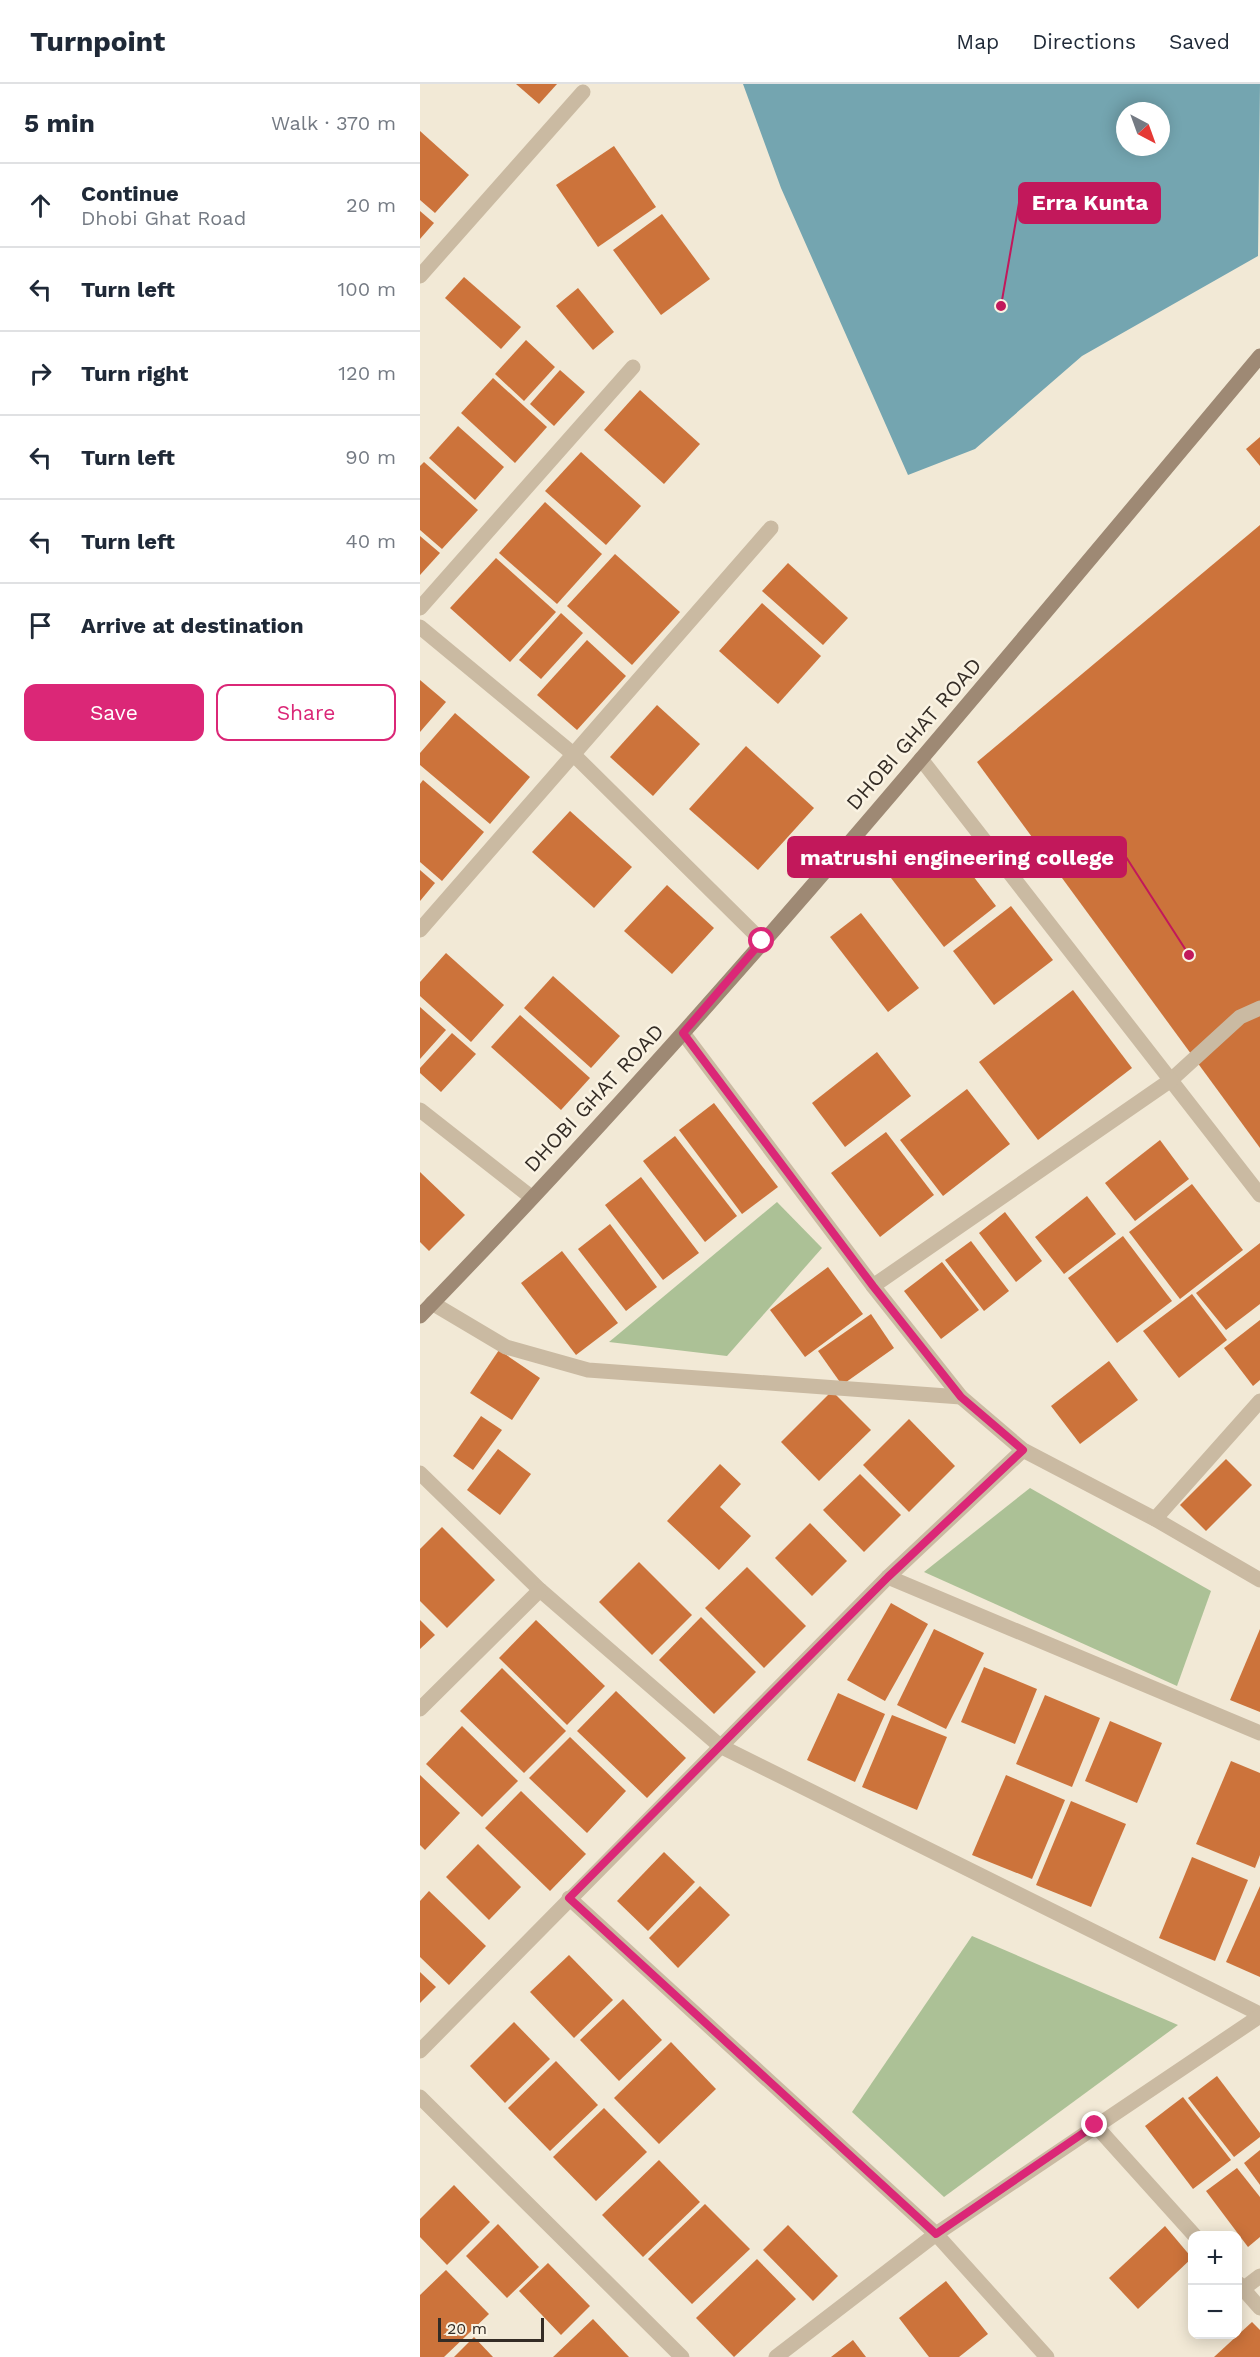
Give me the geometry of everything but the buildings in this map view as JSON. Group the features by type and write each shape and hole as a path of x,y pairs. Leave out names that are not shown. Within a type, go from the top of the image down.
{"main road":[{"name":"DHOBI GHAT ROAD","path":"420,1316 683,1033 921,759 1260,356"}],"street":[{"path":"420,276 582,92"},
{"path":"420,608 633,367"},
{"path":"420,930 572,753 771,528"},
{"path":"420,627 572,753 762,941"},
{"path":"921,759 1260,1195"},
{"path":"873,1286 1171,1080 1240,1017 1260,1008"},
{"path":"683,1033 873,1286 961,1397 1023,1450 1155,1519 1260,1580"},
{"path":"420,1110 531,1197"},
{"path":"432,1303 506,1347 588,1370 961,1397"},
{"path":"1155,1519 1260,1401"},
{"path":"420,2051 888,1577 1023,1450"},
{"path":"420,1473 540,1590 720,1746 1260,2015 936,2234 776,2357"},
{"path":"888,1577 1260,1733"},
{"path":"420,1709 540,1590"},
{"path":"569,1898 936,2234 1047,2357"},
{"path":"420,2097 682,2357"},
{"path":"1095,2125 1191,2231"},
{"path":"1242,2285 1260,2276"},
{"path":"1242,2288 1260,2308"}],"green space":[{"path":"777,1202 822,1248 727,1356 609,1342"},
{"path":"1030,1488 1211,1591 1177,1686 924,1572"},
{"path":"972,1936 1178,2025 944,2197 852,2112"}],"water":[{"path":"743,84 1260,84 1258,256 1082,356 975,449 908,475 781,188"}],"place":[{"name":"Erra Kunta","path":"1001,306"},
{"name":"matrushi engineering college","path":"1189,955"}],"route":[{"path":"762,941 683,1033 873,1286 961,1397 1023,1450 888,1577 569,1898 936,2234 1095,2125"}]}
